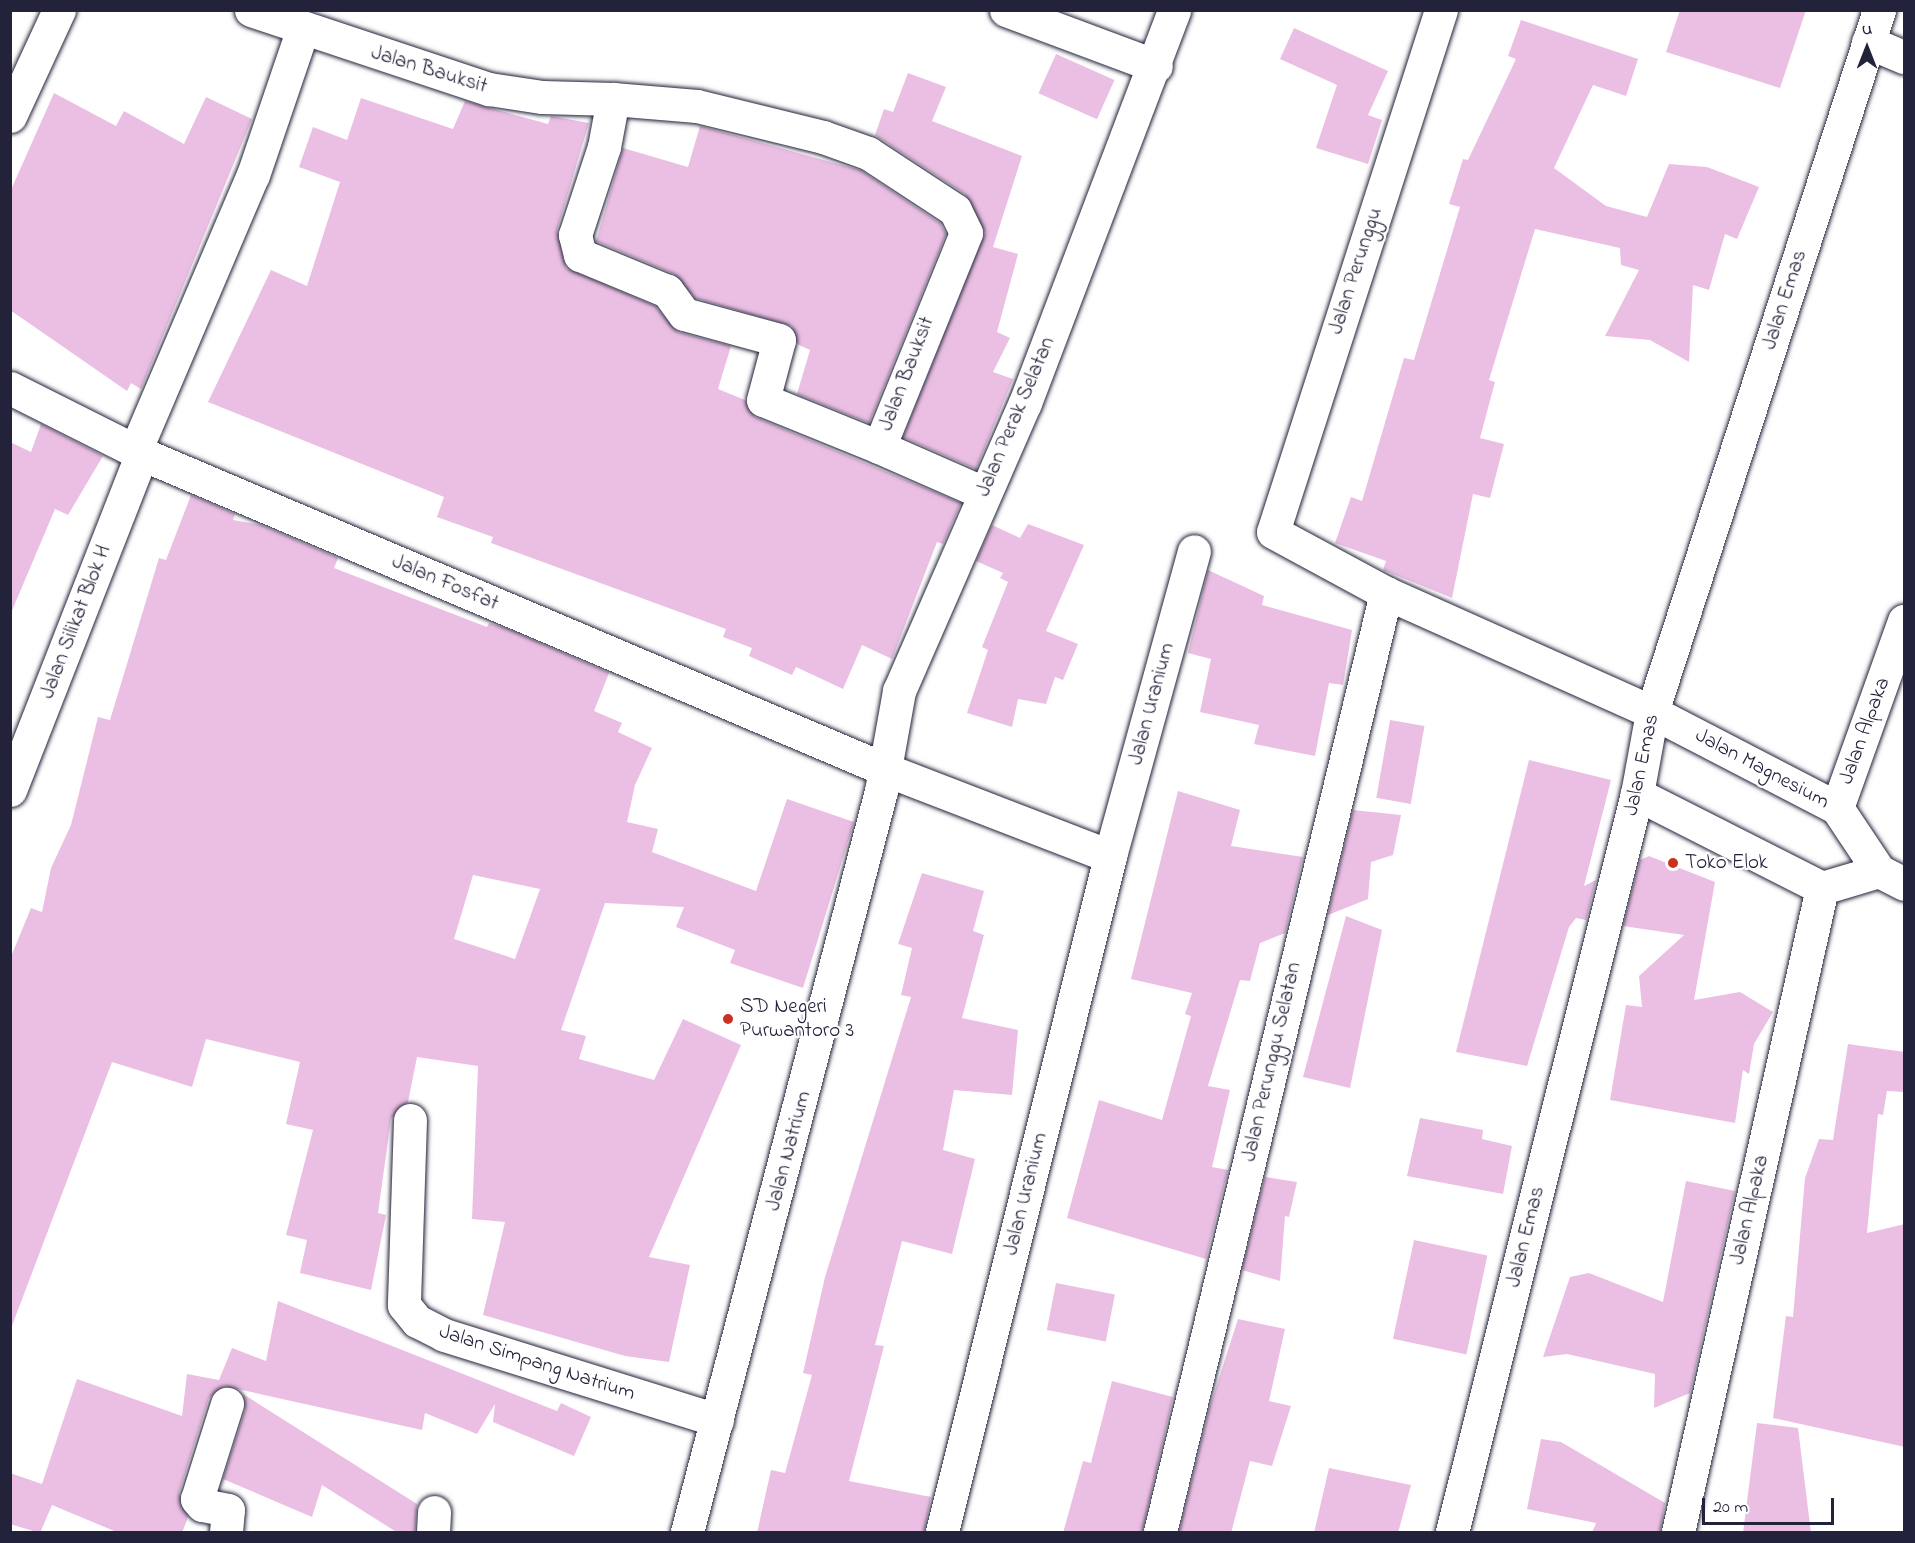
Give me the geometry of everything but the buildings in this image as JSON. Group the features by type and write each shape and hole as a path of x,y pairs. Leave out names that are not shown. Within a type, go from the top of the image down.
{"street":[{"path":"10,116 59,10"},
{"name":"Jalan Bauksit","path":"251,10 302,31 489,89 613,99 697,106 823,137 868,153 962,216 966,233 879,447 762,400 778,340 684,314 667,291 580,255 575,235 604,147 613,99"},
{"path":"1006,10 1156,66"},
{"name":"Jalan Perak Selatan","path":"884,769 899,691 1025,403 1156,66 1174,10"},
{"name":"Jalan Perunggu","path":"1273,532 1441,10"},
{"name":"Jalan Emas","path":"1452,1533 1637,794 1652,712 1880,10"},
{"name":"Jalan Silikat Blok H","path":"10,790 139,453 253,175 302,31"},
{"path":"1868,42 1905,57"},
{"name":"Jalan Fosfat","path":"10,388 139,453 884,769"},
{"path":"879,447 984,493"},
{"name":"Jalan Magnesium","path":"1273,532 1386,593 1652,712 1837,808 1892,877 1822,888"},
{"name":"Jalan Uranium","path":"942,1533 1110,856 1194,551"},
{"name":"Jalan Perunggu Selatan","path":"1160,1533 1386,593"},
{"name":"Jalan Alpaka","path":"1837,808 1905,621"},
{"path":"884,769 1110,856"},
{"name":"Jalan Natrium","path":"687,1533 884,769"},
{"path":"1637,794 1822,888"},
{"name":"Jalan Alpaka","path":"1678,1533 1822,888"},
{"name":"Jalan Simpang Natrium","path":"410,1120 405,1305 417,1321 444,1335 717,1420"},
{"path":"226,1404 197,1499 202,1505 228,1510 226,1533"}],"place":[{"name":"Toko Elok","path":"1673,863"},
{"name":"SD Negeri Purwantoro 3","path":"728,1019"}]}
